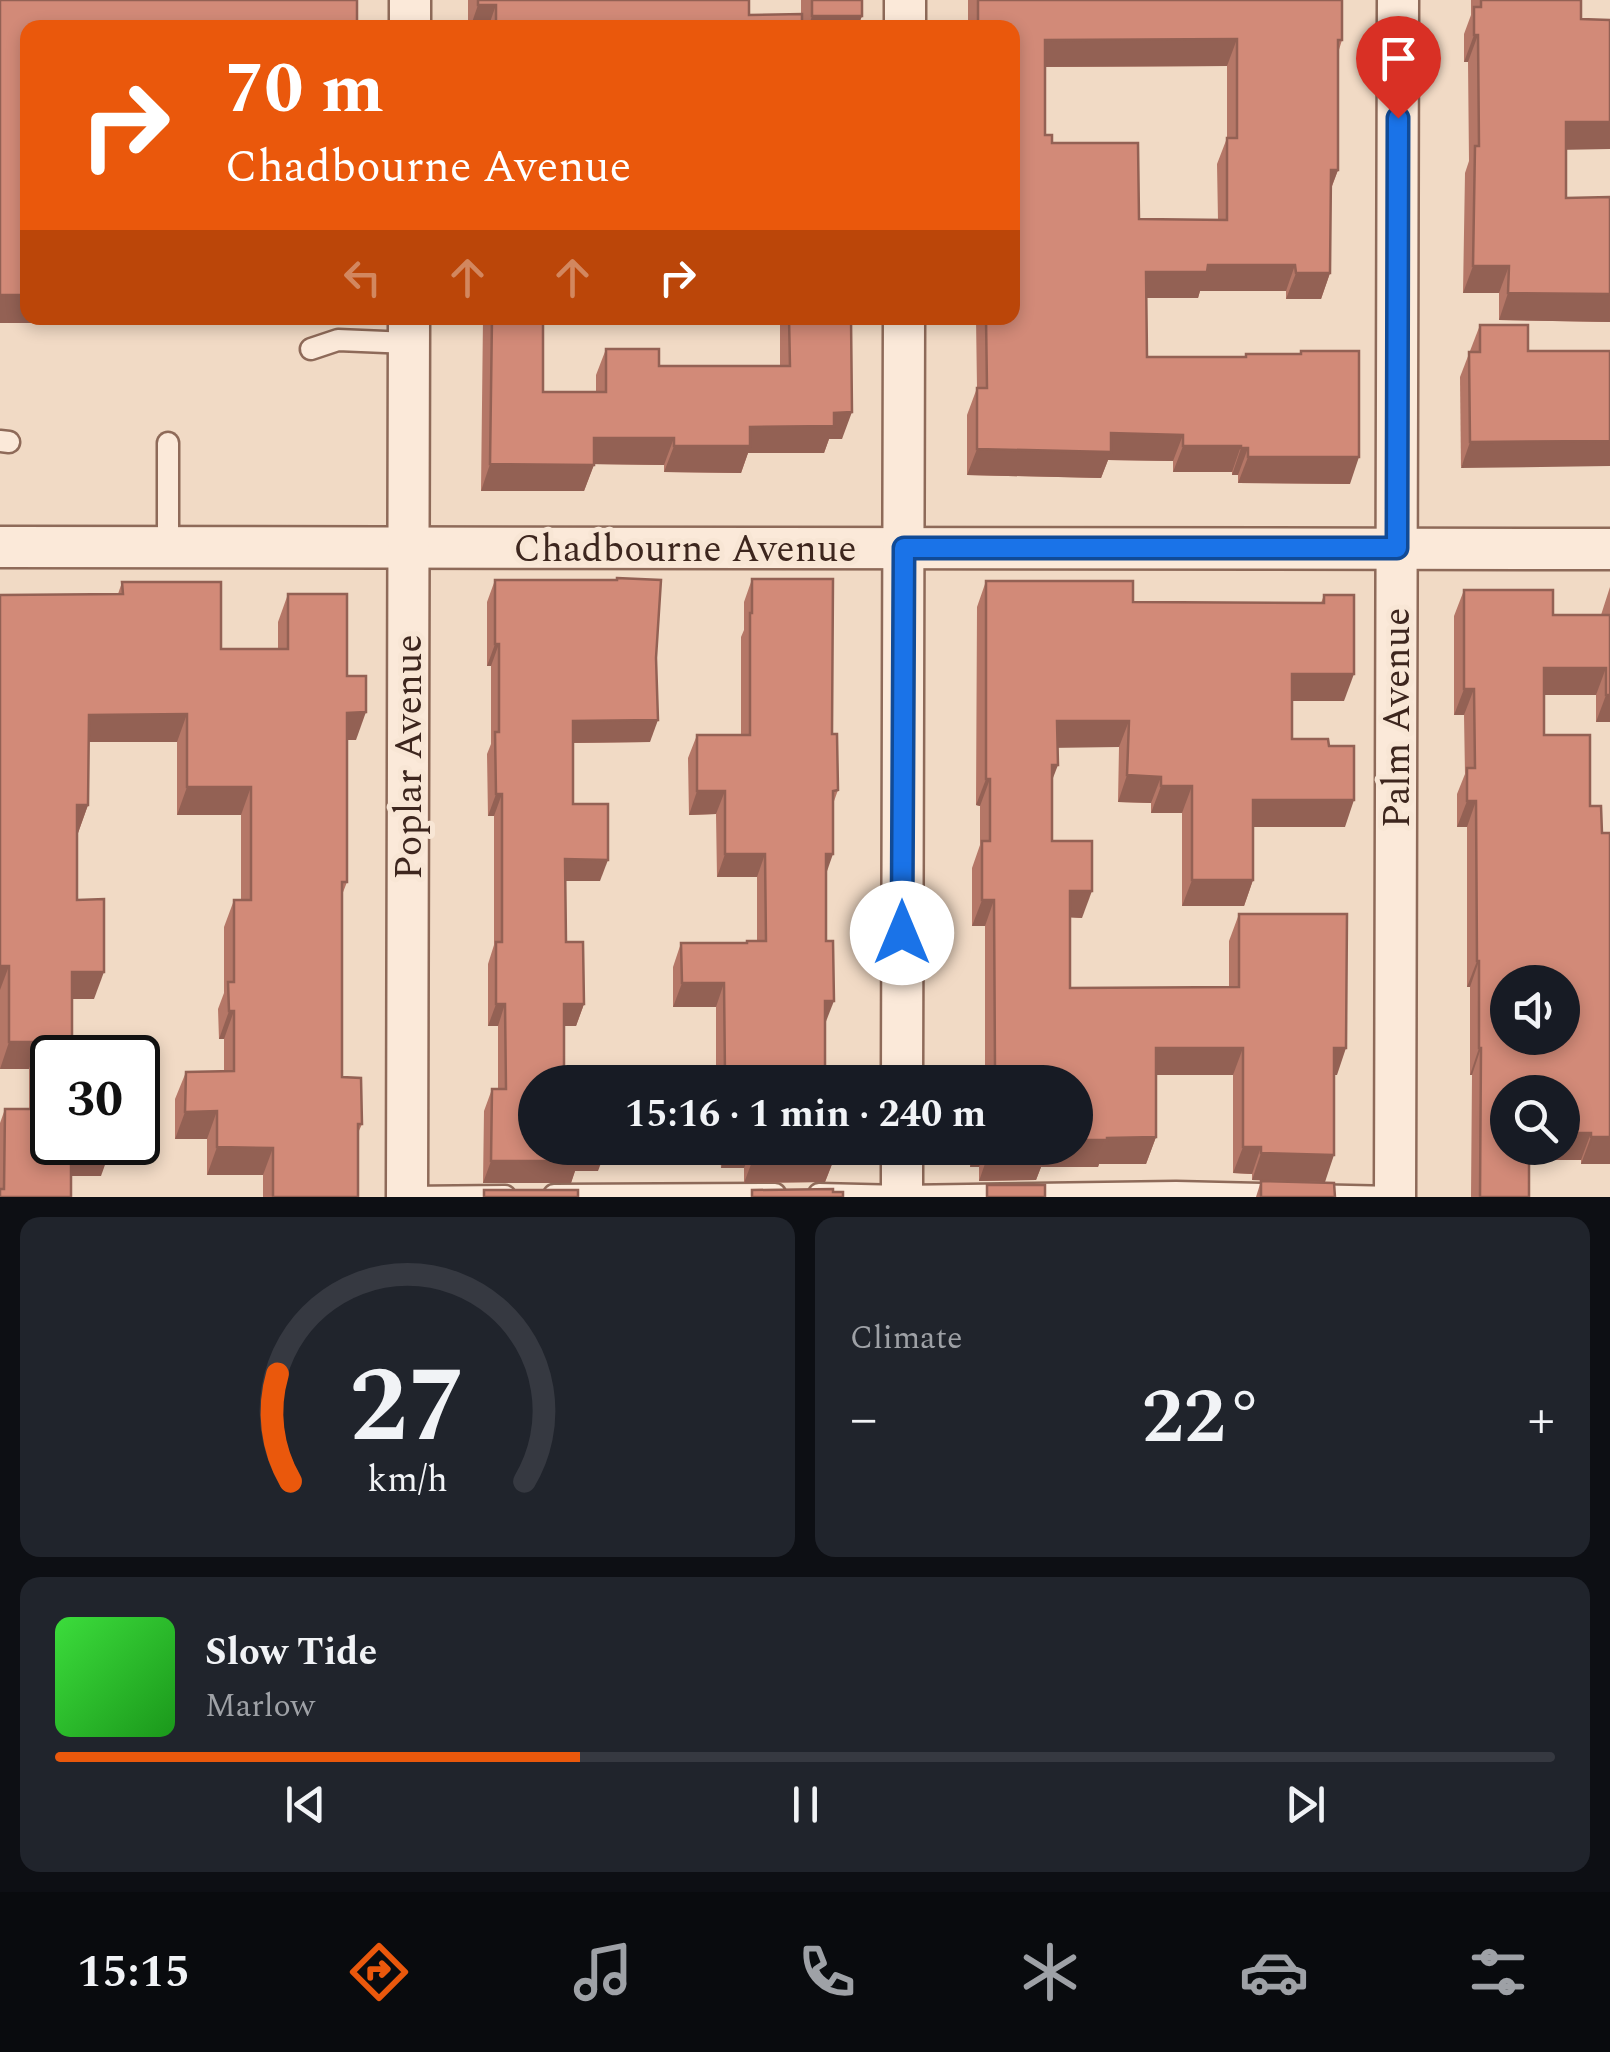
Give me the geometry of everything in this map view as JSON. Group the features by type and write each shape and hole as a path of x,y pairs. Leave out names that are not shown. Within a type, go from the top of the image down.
{"street":[{"name":"Palm Avenue","path":"1395,1197 1398,0"},
{"path":"902,1065 904,325"},
{"name":"Poplar Avenue","path":"407,1197 409,330"},
{"name":"Chadbourne Avenue","path":"0,547 1610,549"},
{"path":"902,1165 902,1196"}],"lane":[{"path":"311,349 338,340 409,330"},
{"path":"168,443 168,547"},
{"path":"407,1197 1176,1192 1395,1197"}],"building":[{"path":"0,0 357,0 357,20 20,20 20,295 0,295"},
{"path":"478,0 749,0 749,15 802,14 802,20 496,20 496,5 478,5"},
{"path":"812,0 862,0 862,16 812,16"},
{"path":"978,0 1342,0 1342,40 1338,40 1338,170 1331,170 1330,273 1296,273 1295,265 1208,265 1207,272 1146,272 1147,357 1359,351 1359,457 1248,457 1248,448 1241,446 1183,446 1183,435 1111,433 1111,452 977,449 977,388 987,388 986,325 1020,325 1020,20 978,20","holes":["1237,39 1237,138 1227,138 1227,220 1139,219 1138,143 1052,143 1052,135 1045,135 1045,40"]},
{"path":"1481,0 1581,0 1581,19 1610,20 1610,122 1566,122 1566,198 1610,197 1610,294 1508,293 1509,266 1473,266 1475,146 1479,146 1474,7 1481,7"},
{"path":"492,325 543,325 543,392 606,392 606,349 659,349 659,366 790,366 789,325 851,325 852,412 834,413 834,426 750,427 750,446 674,446 674,438 594,438 594,465 490,464"},
{"path":"1480,325 1528,325 1528,351 1610,351 1610,441 1470,442 1469,352 1480,352"},
{"path":"752,579 833,579 832,734 837,734 838,790 833,791 833,854 826,854 826,941 833,941 834,1001 825,1001 825,1065 725,1065 724,983 682,983 681,943 766,941 765,854 725,854 725,791 697,791 697,735 750,735"},
{"path":"495,580 661,580 656,658 658,720 573,721 573,804 608,804 608,860 565,859 566,942 583,942 584,1004 564,1004 564,1065 518,1065 518,1161 491,1161 492,1089 506,1089 505,1004 496,1004 496,942 502,942 502,794 496,794 499,644 495,644"},
{"path":"986,581 1133,581 1133,602 1324,603 1324,595 1354,595 1354,674 1292,674 1292,739 1328,739 1329,746 1354,746 1354,800 1253,800 1253,880 1192,880 1192,786 1161,786 1161,777 1127,775 1129,721 1057,721 1058,765 1052,765 1052,841 1092,841 1092,891 1070,891 1070,988 1239,987 1239,914 1347,914 1346,1048 1334,1048 1334,1155 1261,1153 1261,1147 1243,1147 1243,1048 1156,1048 1156,1137 1093,1140 1093,1065 995,1065 994,900 982,900 982,841 990,841 990,779 986,779"},
{"path":"122,582 221,582 221,649 288,649 288,594 347,594 347,676 366,676 366,712 347,713 347,882 342,882 342,1077 361,1078 358,1197 273,1197 273,1148 217,1147 217,1111 185,1112 186,1072 234,1071 234,1011 229,1011 228,982 234,982 234,900 251,900 251,787 187,787 187,714 89,715 88,805 77,805 77,900 104,899 104,972 72,972 72,1035 30,1035 30,1042 9,1042 9,966 0,966 0,595 123,594"},
{"path":"1464,590 1553,590 1553,615 1610,615 1610,695 1606,695 1606,668 1544,668 1544,735 1590,735 1590,806 1601,806 1602,833 1610,833 1610,1137 1580,1133 1580,1075 1490,1075 1490,1165 1529,1165 1529,1197 1480,1197 1476,801 1467,801 1467,768 1475,768 1474,689 1464,689"},
{"path":"5,1109 30,1109 30,1165 71,1165 71,1197 0,1197 0,1189 4,1189"},
{"path":"1261,1181 1334,1183 1335,1197 1261,1197"},
{"path":"987,1185 1045,1185 1045,1197 987,1197"},
{"path":"484,1190 578,1190 578,1197 484,1197"},
{"path":"752,1190 843,1192 843,1197 752,1197"}],"route":[{"path":"902,933 904,548 1397,548 1398,118"}]}
